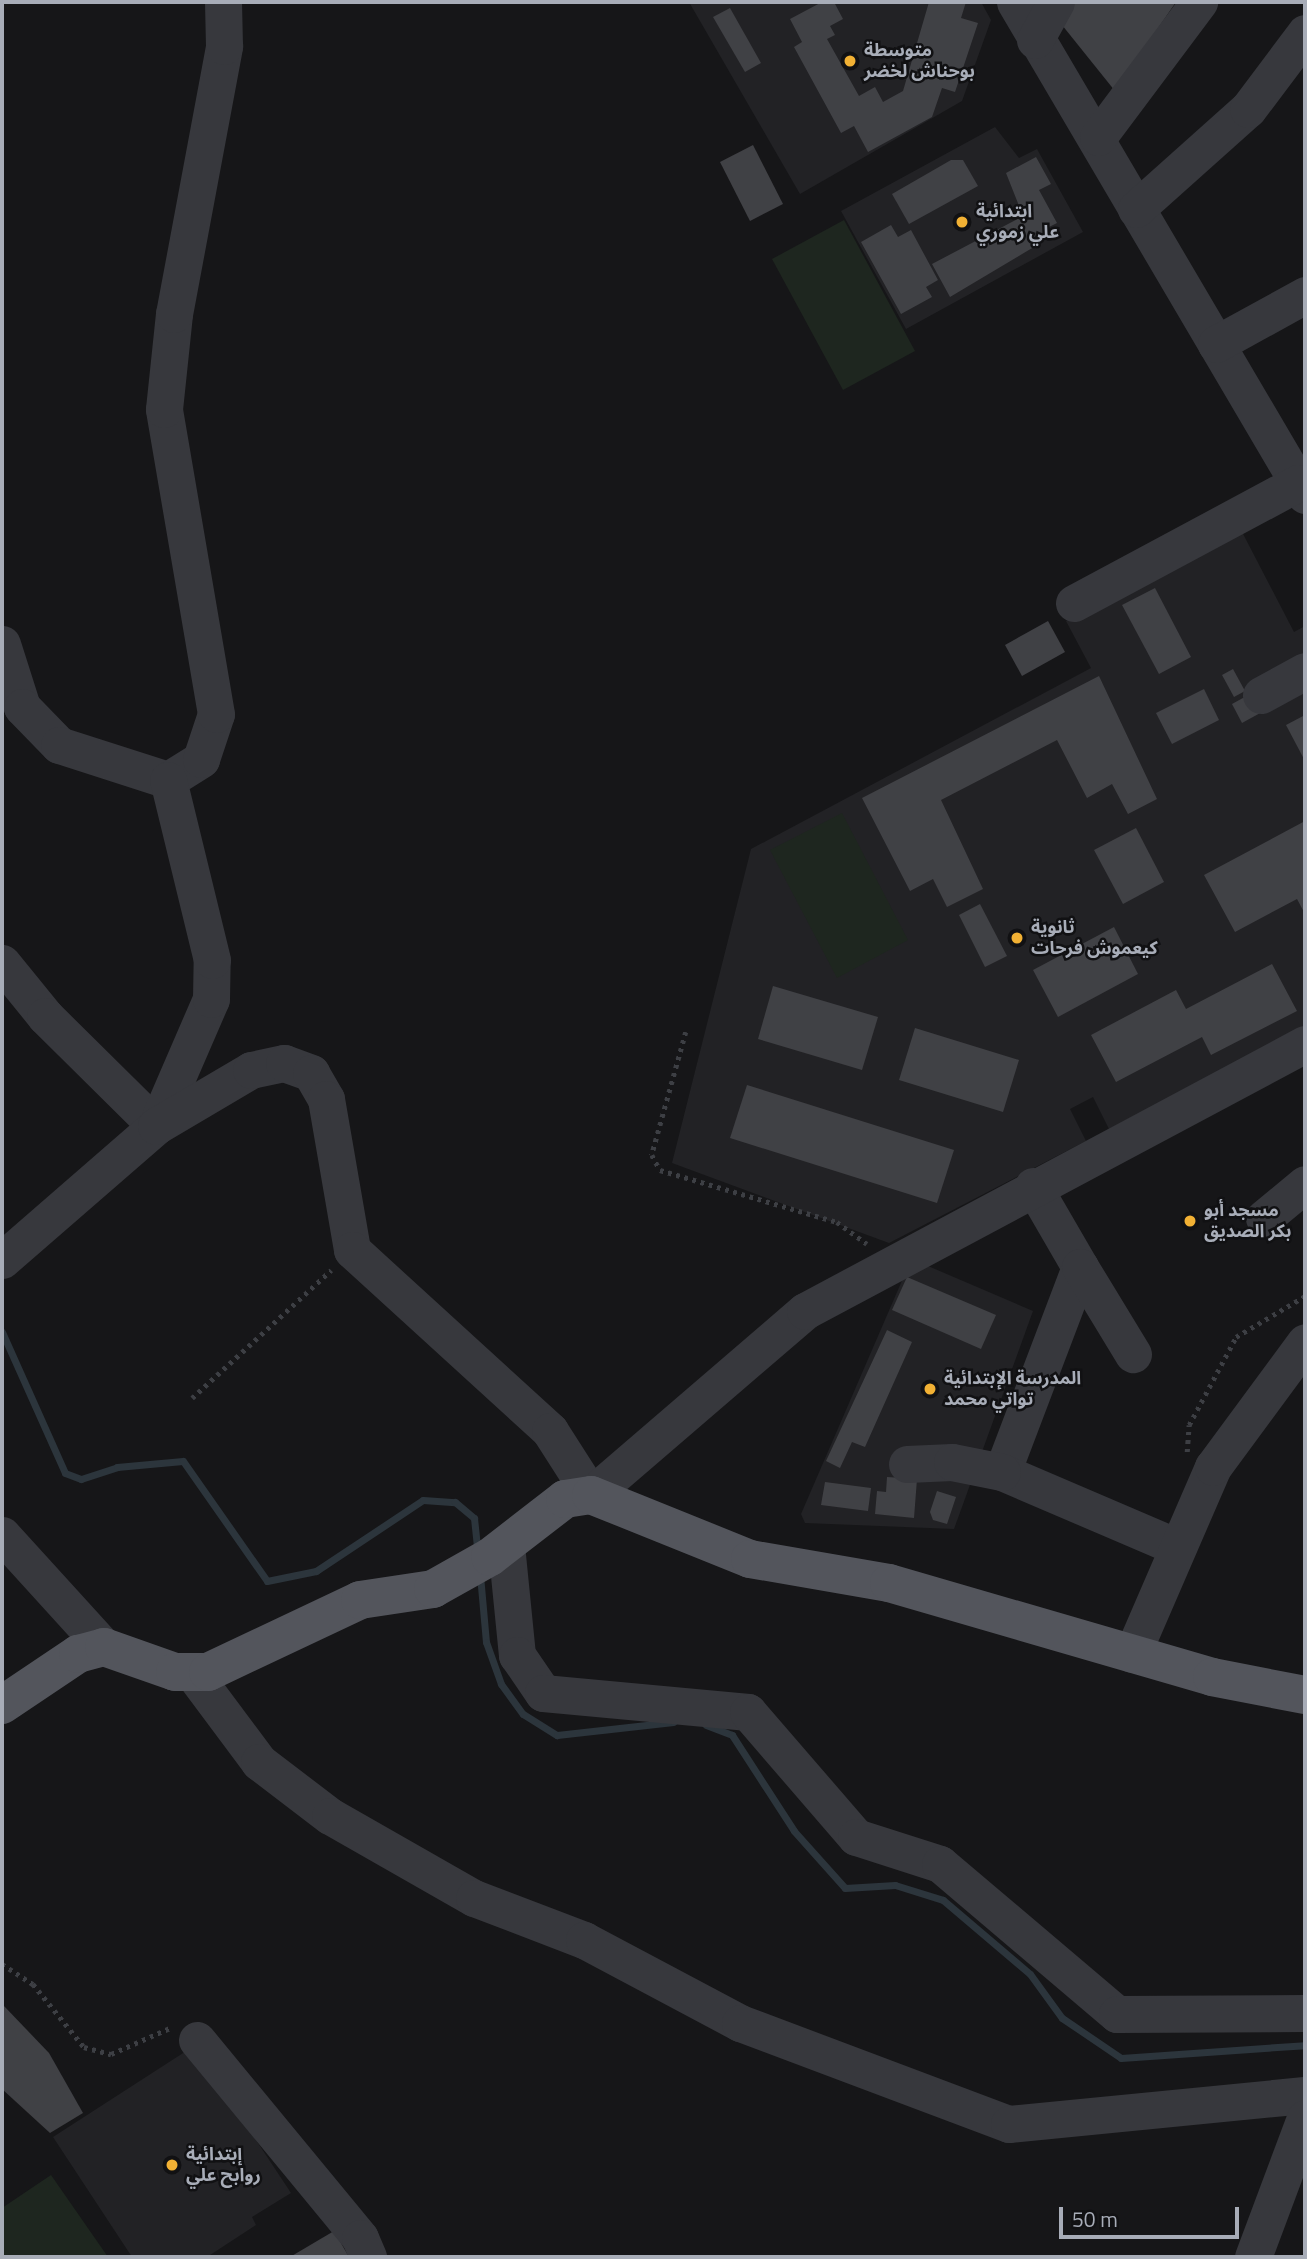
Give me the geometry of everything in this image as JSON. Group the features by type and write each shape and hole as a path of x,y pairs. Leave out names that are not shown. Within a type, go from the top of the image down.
{"main road":[{"path":"2,1705 78,1654 104,1647 192,1672 208,1672 360,1600 433,1589 488,1557 565,1499 591,1495 750,1559 889,1583 1132,1654 1305,1695"}],"street":[{"path":"168,780 201,759 216,714 164,409 174,314 222,59 223,2"},
{"path":"1015,2 1035,40 1098,138 1136,209 1302,489 1074,603"},
{"path":"1035,40 1056,2"},
{"path":"1098,138 1199,2"},
{"path":"1136,209 1248,109 1305,33"},
{"path":"1216,344 1305,295"},
{"path":"2,644 22,707 59,745 168,780"},
{"path":"1261,695 1305,671"},
{"path":"156,1126 211,999 212,960 168,780"},
{"path":"2,963 45,1016 156,1126"},
{"path":"2,1260 156,1126 251,1070 284,1063 311,1073 326,1099 352,1250 550,1431 591,1495 805,1311 1033,1186 1305,1045"},
{"path":"1264,1218 1305,1184"},
{"path":"1033,1186 1133,1354"},
{"path":"1002,1472 1080,1267"},
{"path":"1132,1654 1175,1546 1213,1467 1305,1342"},
{"path":"907,1464 952,1462 1002,1472 1175,1546"},
{"path":"2,1535 104,1647"},
{"path":"488,1557 517,1655 543,1693 748,1712 856,1837 940,1864 1117,2014 1305,2013"},
{"path":"192,1672 259,1762 330,1816 474,1898 584,1940 740,2023 1009,2124 1305,2095"},
{"path":"197,2040 360,2238 368,2257"},
{"path":"1253,2257 1305,2118"}],"path":[{"path":"686,1032 652,1155 660,1170 837,1222 894,1262"},
{"path":"192,1398 352,1250"},
{"path":"1198,1498 1185,1489 1189,1425 1236,1337 1305,1296"},
{"path":"2,1964 33,1984 84,2047 111,2054 167,2026 197,2040"}],"shaded area":[{"name":"متوسطة بوحناش لخضر","path":"689,2 981,2 991,20 962,101 800,194"},
{"name":"ابتدائية علي زموري","path":"995,127 1019,158 1037,149 1083,232 906,329 841,211"},
{"path":"844,220 915,351 843,390 772,259"},
{"name":"ثانوية كيعموش فرحات","path":"1240,528 1294,632 1305,626 1305,1027 1109,1129 1093,1097 1070,1109 1086,1141 889,1243 672,1163 751,849 1091,668 1066,621"},
{"path":"842,813 908,940 837,978 770,850"},
{"name":"المدرسة الإبتدائية تواتي محمد","path":"928,1266 1033,1311 954,1529 805,1523 801,1514 904,1276"},
{"name":"إبتدائية روابح علي","path":"194,2046 291,2193 252,2217 256,2225 207,2257 132,2257 53,2137"},
{"path":"51,2175 108,2257 2,2257 2,2208"}],"building":[{"path":"822,2 834,2 843,19 830,26 835,35 827,39 859,96 875,87 883,102 903,91 929,2 966,2 961,18 978,23 955,92 942,88 932,117 868,152 854,126 841,133 794,47 802,42 790,19"},
{"path":"1069,2 1176,2 1115,91 1058,20"},
{"path":"730,8 761,63 745,72 713,17"},
{"path":"753,145 783,204 750,221 720,162"},
{"path":"1036,157 1051,184 1039,190 1057,223 1045,229 1049,238 950,297 932,264 1023,216 1006,173"},
{"path":"951,160 963,160 978,186 909,224 892,194"},
{"path":"891,225 898,237 911,230 938,280 926,287 932,297 901,314 861,242"},
{"path":"1155,588 1191,657 1159,674 1122,605"},
{"path":"1048,621 1065,652 1022,676 1005,645"},
{"path":"1233,669 1245,691 1234,697 1222,675"},
{"path":"1099,676 1157,799 1128,814 1112,784 1087,798 1057,740 941,800 983,889 947,907 933,879 910,891 862,798"},
{"path":"1204,689 1219,720 1172,744 1156,713"},
{"path":"1252,693 1262,712 1242,723 1232,704"},
{"path":"1305,715 1305,761 1286,725"},
{"path":"1305,821 1305,914 1297,899 1235,932 1204,875"},
{"path":"1136,828 1164,882 1123,904 1094,850"},
{"path":"980,904 1007,956 985,967 959,915"},
{"path":"1114,927 1138,974 1058,1017 1033,970"},
{"path":"1272,964 1297,1011 1211,1055 1202,1037 1116,1082 1091,1035 1176,990 1186,1009"},
{"path":"773,986 878,1017 862,1070 758,1039"},
{"path":"915,1028 1019,1060 1003,1112 899,1080"},
{"path":"747,1085 954,1150 937,1203 730,1138"},
{"path":"907,1277 996,1315 981,1349 892,1310"},
{"path":"887,1330 912,1342 865,1447 852,1442 840,1468 826,1461"},
{"path":"887,1477 917,1479 914,1518 875,1514 877,1491 886,1492"},
{"path":"825,1482 871,1488 868,1511 821,1505"},
{"path":"937,1491 956,1497 947,1524 933,1520 930,1512"},
{"path":"4,2006 49,2053 83,2113 50,2133 2,2089"},
{"path":"334,2231 349,2257 290,2257"}],"waterway":[{"path":"2,1332 65,1473 81,1479 117,1467 183,1461 267,1581 316,1571 423,1500 455,1502 474,1518 477,1549"},
{"path":"480,1575 486,1642 501,1684 523,1714 557,1735 673,1722"},
{"path":"706,1725 732,1735 794,1831 845,1888 895,1885 943,1900 1030,1974 1062,2018 1121,2058 1305,2045"}],"place":[{"name":"متوسطة بوحناش لخضر","path":"850,61"},
{"name":"ابتدائية علي زموري","path":"962,222"},
{"name":"ثانوية كيعموش فرحات","path":"1017,938"},
{"name":"مسجد أبو بكر الصديق","path":"1190,1221"},
{"name":"المدرسة الإبتدائية تواتي محمد","path":"930,1389"},
{"name":"إبتدائية روابح علي","path":"172,2165"}]}
